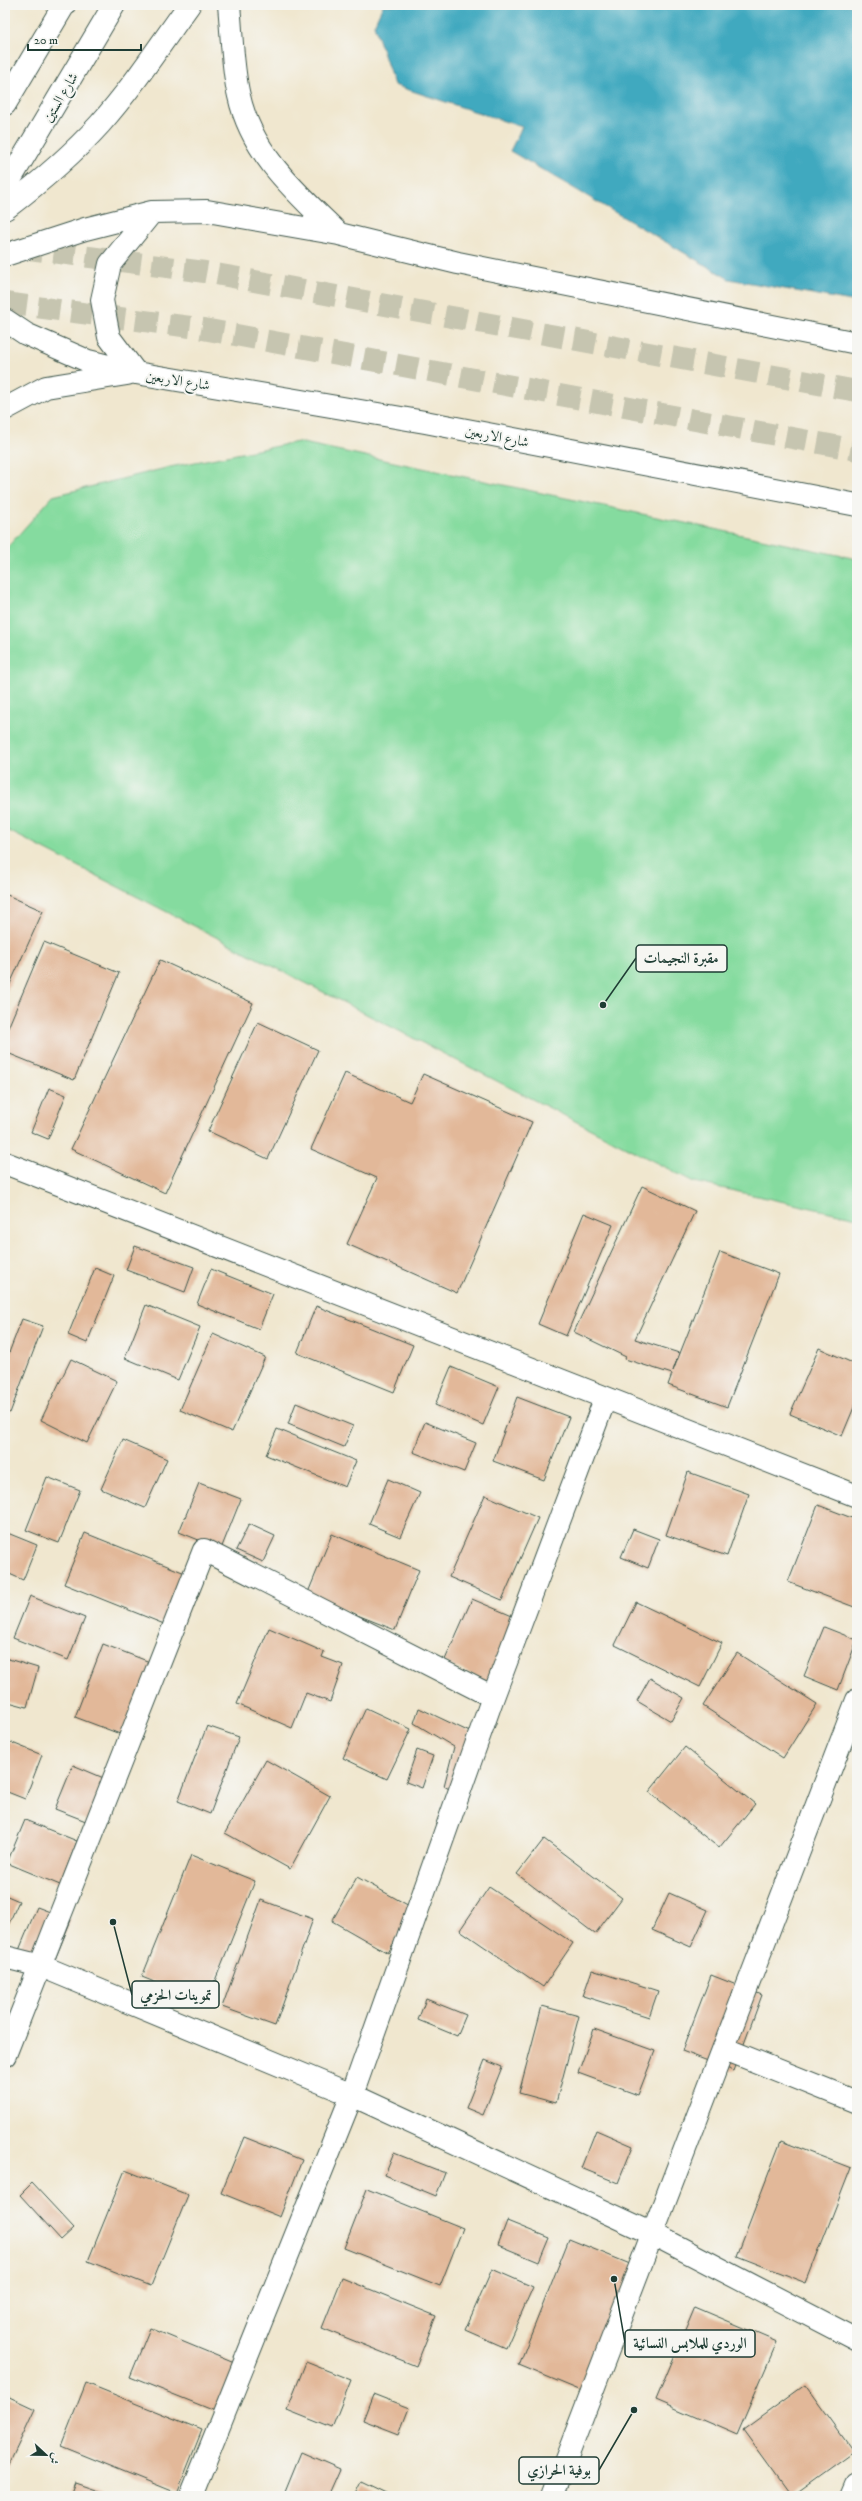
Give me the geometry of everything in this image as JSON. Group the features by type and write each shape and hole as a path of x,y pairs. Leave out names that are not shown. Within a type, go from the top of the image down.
{"main road":[{"path":"5,104 64,5"},
{"name":"شارع الستين","path":"5,188 114,5"},
{"path":"5,209 72,153 100,124 126,92 189,5"},
{"path":"229,5 238,96 249,128 266,157 288,184 338,234"},
{"path":"5,255 85,228 152,212 207,211 338,234 458,263 857,343"},
{"path":"136,373 109,337 102,300 110,264 152,212"},
{"path":"5,320 26,334 88,361 136,373"},
{"path":"5,408 46,387 136,373"},
{"name":"شارع الاربعين","path":"136,373 425,422 857,505"},
{"path":"5,1163 605,1399 857,1496"},
{"path":"192,2496 352,2095 494,1697 605,1399"},
{"path":"5,2054 204,1550 494,1697"},
{"path":"552,2496 725,2049 857,1700"},
{"path":"5,1957 41,1966 352,2095 653,2234 857,2340"},
{"path":"725,2049 857,2102"},
{"path":"852,2496 857,2484"}],"green space":[{"path":"298,442 857,559 857,1218 694,1182 5,829 5,550 53,496 170,467"}],"water":[{"path":"383,5 857,5 857,302 729,279 510,151 522,127 394,85 374,25"}],"building":[{"path":"5,894 43,911 5,995"},
{"path":"44,942 119,973 74,1080 5,1052 5,1035"},
{"path":"160,960 253,1003 165,1193 71,1149"},
{"path":"258,1022 318,1050 268,1159 208,1131"},
{"path":"345,1073 410,1102 423,1074 532,1122 457,1293 347,1244 377,1178 311,1149"},
{"path":"49,1088 66,1095 48,1139 31,1132"},
{"path":"642,1186 695,1211 635,1339 679,1353 673,1371 720,1252 779,1274 727,1407 668,1385 672,1374 625,1359 626,1357 574,1332"},
{"path":"584,1213 613,1225 566,1336 538,1324"},
{"path":"135,1246 194,1267 185,1292 126,1270"},
{"path":"95,1268 114,1276 87,1343 68,1335"},
{"path":"211,1269 273,1294 259,1329 197,1304"},
{"path":"146,1305 200,1327 178,1380 125,1358"},
{"path":"316,1306 413,1345 394,1392 297,1353"},
{"path":"22,1319 43,1326 10,1413 5,1411 5,1363"},
{"path":"213,1334 265,1357 232,1432 180,1410"},
{"path":"819,1348 857,1365 857,1400 842,1436 790,1414"},
{"path":"71,1359 117,1381 87,1443 41,1420"},
{"path":"451,1367 499,1387 483,1425 435,1405"},
{"path":"517,1397 569,1417 544,1480 493,1461"},
{"path":"296,1403 353,1426 344,1447 288,1424"},
{"path":"425,1422 476,1443 464,1472 413,1452"},
{"path":"277,1429 356,1461 345,1487 266,1455"},
{"path":"123,1440 167,1459 145,1508 101,1489"},
{"path":"688,1472 749,1494 727,1556 666,1535"},
{"path":"47,1477 80,1490 59,1543 26,1530"},
{"path":"388,1479 420,1493 400,1537 369,1524"},
{"path":"199,1483 241,1499 221,1549 179,1532"},
{"path":"485,1495 538,1518 502,1600 449,1577"},
{"path":"818,1505 857,1520 857,1608 788,1582"},
{"path":"249,1524 275,1536 263,1562 236,1550"},
{"path":"633,1529 659,1539 648,1568 621,1557"},
{"path":"5,1532 37,1545 23,1580 5,1572"},
{"path":"85,1533 200,1579 179,1630 64,1584"},
{"path":"332,1534 419,1570 395,1630 307,1595"},
{"path":"30,1596 85,1618 68,1660 13,1638"},
{"path":"472,1599 524,1621 496,1685 444,1662"},
{"path":"636,1602 722,1643 700,1687 615,1645"},
{"path":"824,1627 857,1640 838,1690 804,1676"},
{"path":"269,1628 324,1652 322,1657 343,1665 330,1702 306,1693 292,1728 237,1704"},
{"path":"103,1644 155,1664 128,1737 75,1717"},
{"path":"737,1653 817,1704 783,1758 703,1706"},
{"path":"5,1658 38,1668 27,1707 5,1701"},
{"path":"650,1678 684,1698 671,1721 637,1701"},
{"path":"366,1708 411,1729 387,1779 343,1758"},
{"path":"419,1708 476,1735 456,1793 444,1786 454,1747 414,1723"},
{"path":"207,1726 239,1737 210,1814 178,1801"},
{"path":"5,1740 42,1755 25,1799 5,1791"},
{"path":"685,1747 755,1804 719,1848 649,1792"},
{"path":"417,1750 433,1756 422,1788 406,1782"},
{"path":"266,1760 330,1796 290,1869 225,1833"},
{"path":"73,1765 113,1782 96,1825 55,1809"},
{"path":"25,1820 77,1841 60,1885 7,1863"},
{"path":"544,1839 622,1898 595,1934 517,1874"},
{"path":"191,1855 255,1881 206,2003 142,1977"},
{"path":"357,1877 413,1908 388,1953 332,1921"},
{"path":"489,1887 573,1943 543,1987 460,1930"},
{"path":"669,1893 708,1910 691,1947 652,1930"},
{"path":"5,1895 19,1901 5,1932"},
{"path":"261,1900 313,1919 275,2026 222,2007"},
{"path":"37,1907 71,1920 51,1969 17,1955"},
{"path":"592,1970 658,1991 649,2017 583,1996"},
{"path":"711,1975 762,1995 734,2071 682,2051"},
{"path":"426,1999 466,2015 457,2036 418,2020"},
{"path":"542,2006 579,2016 556,2103 519,2093"},
{"path":"594,2029 655,2051 638,2095 578,2073"},
{"path":"485,2060 502,2067 483,2115 466,2108"},
{"path":"596,2130 633,2146 618,2183 581,2168"},
{"path":"244,2137 302,2160 280,2217 221,2193"},
{"path":"781,2141 851,2168 806,2283 737,2256"},
{"path":"394,2153 445,2173 436,2196 385,2175"},
{"path":"125,2170 188,2195 151,2286 88,2261"},
{"path":"32,2183 74,2228 61,2240 20,2195"},
{"path":"367,2189 463,2228 440,2286 344,2248"},
{"path":"507,2221 549,2238 539,2262 498,2245"},
{"path":"569,2239 647,2271 596,2397 519,2365"},
{"path":"492,2269 533,2287 506,2348 465,2330"},
{"path":"342,2278 436,2316 416,2366 322,2328"},
{"path":"695,2307 777,2342 737,2435 656,2400"},
{"path":"150,2328 239,2365 220,2413 130,2377"},
{"path":"306,2362 351,2380 332,2428 287,2410"},
{"path":"86,2383 202,2430 177,2493 61,2446"},
{"path":"805,2385 853,2451 791,2496 743,2430"},
{"path":"373,2394 409,2408 399,2434 363,2420"},
{"path":"5,2395 35,2409 5,2473"},
{"path":"301,2452 340,2469 328,2496 283,2496"},
{"path":"361,2482 390,2496 354,2496"},
{"path":"75,2483 107,2494 106,2496 70,2496"}],"tunnel":[{"path":"21,248 205,272 857,391"},
{"path":"5,303 198,328 857,450"}],"place":[{"name":"مقبرة النجيمات","path":"603,1005"},
{"name":"تموينات الحزمي","path":"113,1922"},
{"name":"الوردي للملابس النسائية","path":"614,2279"},
{"name":"بوفية الحرازي","path":"634,2410"}]}
